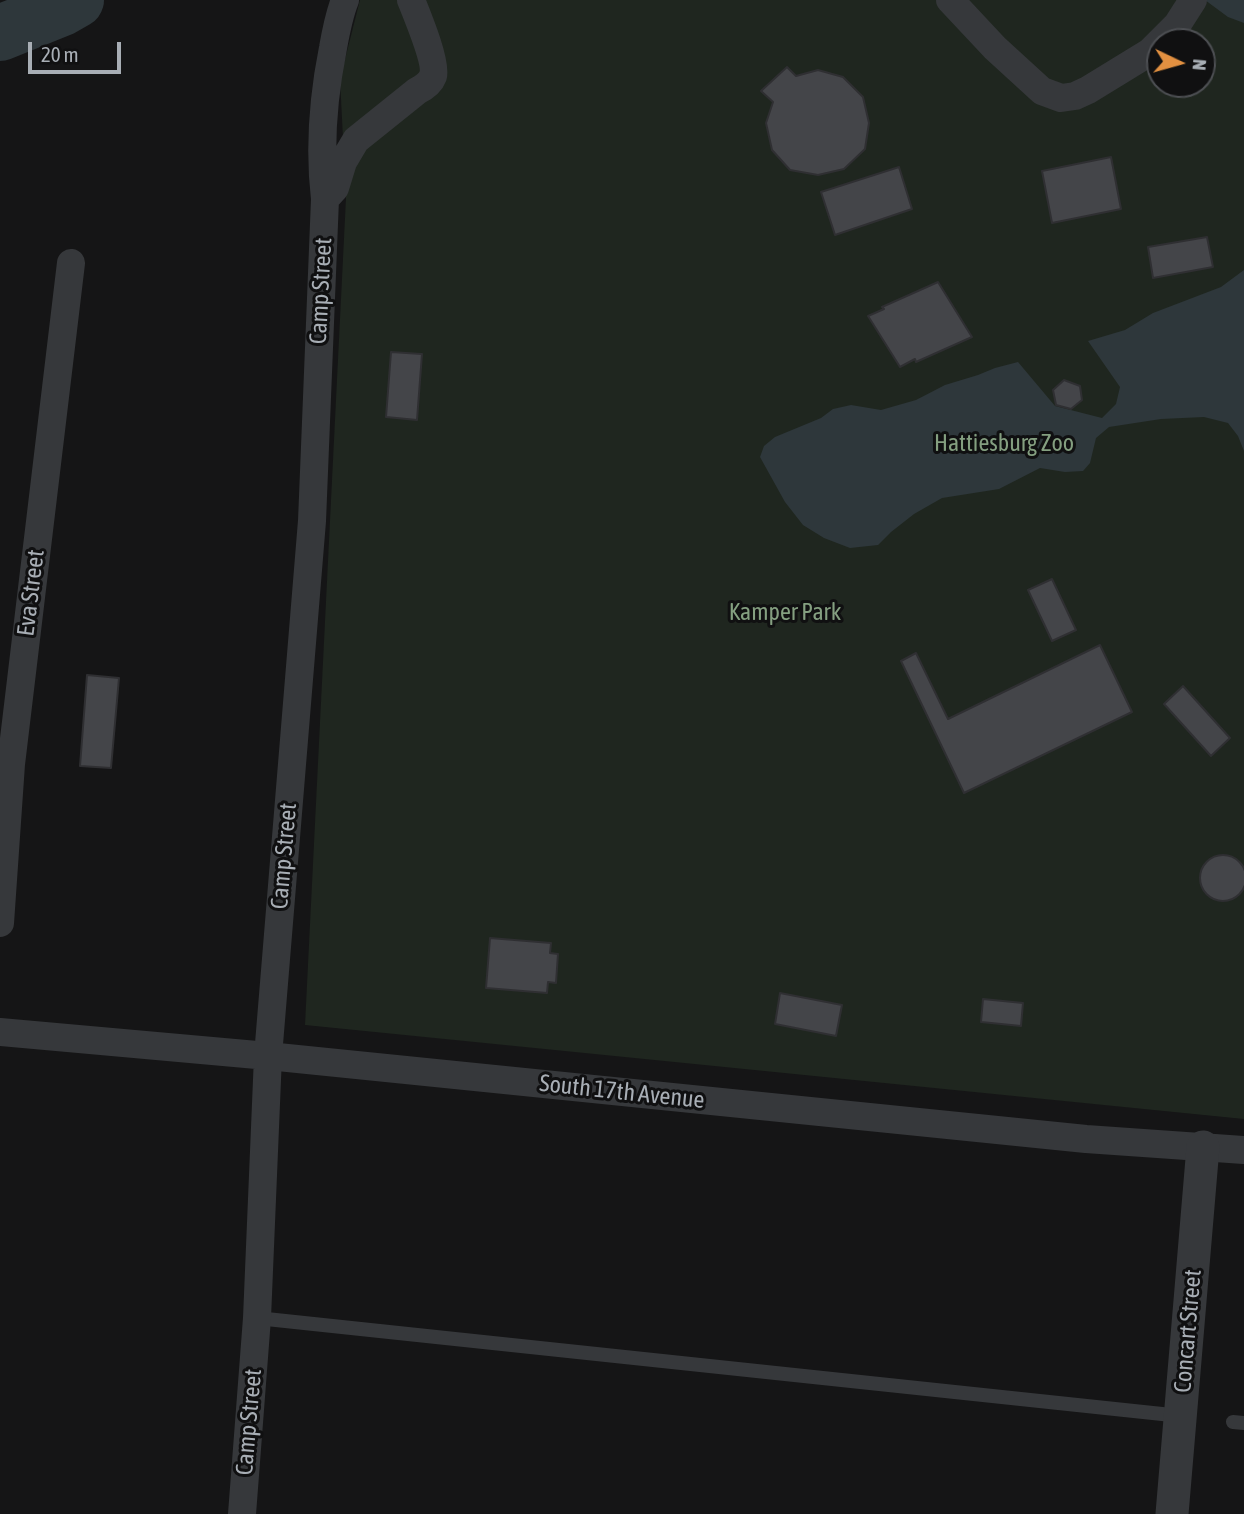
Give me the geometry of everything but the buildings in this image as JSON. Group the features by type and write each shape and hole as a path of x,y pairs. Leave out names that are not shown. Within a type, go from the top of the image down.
{"street":[{"name":"Camp Street","path":"242,1514 257,1318 268,1056 312,521 325,199 321,168 323,107 345,0"},
{"path":"325,199 335,188 343,162 356,140 426,86 433,76 434,62 411,0"},
{"path":"950,0 995,48 1042,91 1061,98 1088,90 1150,52 1177,25 1193,0"},
{"name":"Eva Street","path":"0,923 5,763 71,263"},
{"name":"South 17th Avenue","path":"0,1032 268,1056 1086,1139 1244,1150"},
{"name":"Concart Street","path":"1172,1514 1203,1147"}],"lane":[{"path":"257,1318 1181,1416"}],"green space":[{"name":"Kamper Park","path":"360,0 1244,0 1244,1119 305,1025 346,198 340,79"}],"shaded area":[{"path":"1205,0 1244,0 1244,23 1228,17"},
{"path":"1244,270 1244,451 1238,436 1228,423 1204,417 1161,419 1109,427 1096,438 1090,463 1083,471 1065,472 1040,468 999,489 942,498 914,514 878,545 850,548 824,538 803,525 785,502 760,457 764,446 775,437 821,418 833,409 851,405 881,410 916,400 945,385 1018,362 1055,406 1102,418 1116,404 1120,387 1088,341 1125,330 1153,313 1221,287"}],"waterway":[{"path":"0,33 76,0"}],"park label":[{"name":"Hattiesburg Zoo","path":"1004,443"}]}
